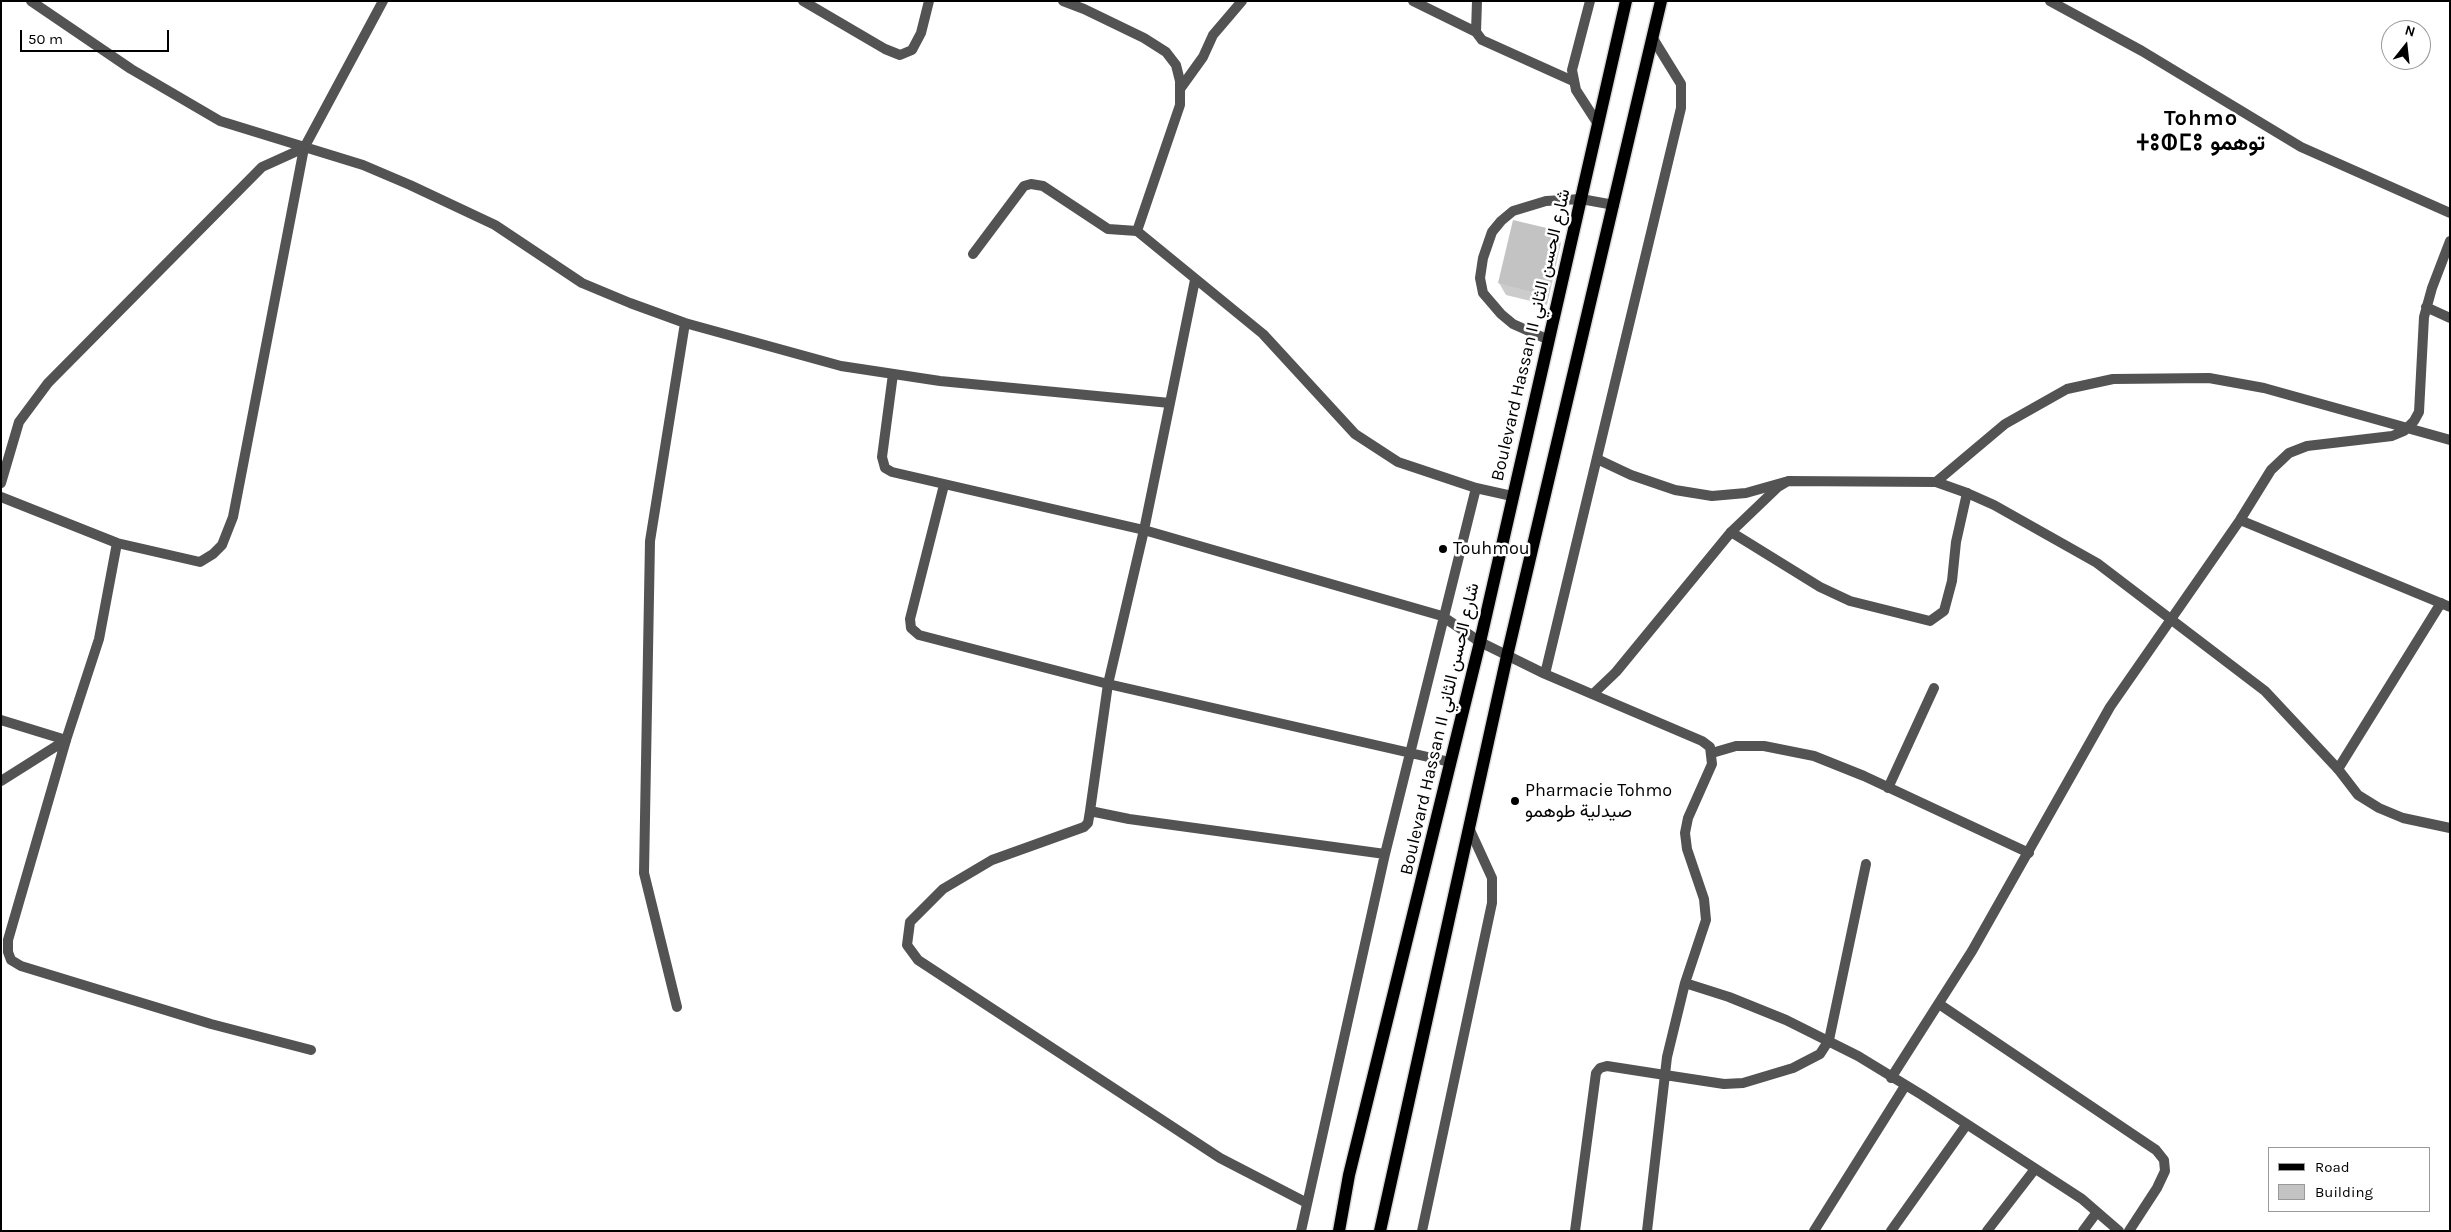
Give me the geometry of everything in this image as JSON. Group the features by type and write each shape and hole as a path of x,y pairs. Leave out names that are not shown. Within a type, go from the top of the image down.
{"main road":[{"name":"Boulevard Hassan II شارع الحسن الثاني","path":"1339,1231 1349,1175 1480,642 1626,1"},
{"path":"1380,1231 1508,656 1661,1"}],"street":[{"path":"31,1 131,69 220,122 363,165 410,185 494,225 582,283 685,323 841,366 940,381 1170,403"},
{"path":"1,497 117,543 200,562 213,554 222,545 233,517 304,148 383,1"},
{"path":"803,1 885,49 900,55 912,50 921,33 929,1"},
{"path":"1063,1 1084,8 1166,52 1176,65 1180,89 1180,105 1137,231"},
{"path":"1180,89 1203,57 1213,35 1242,1"},
{"path":"1413,1 1476,32 1482,40 1573,81"},
{"path":"1476,32 1478,1"},
{"path":"1590,1 1572,70 1576,90 1598,124"},
{"path":"2050,1 2142,51 2301,147 2450,213"},
{"path":"1545,674 1681,108 1681,84 1652,37"},
{"path":"1,483 19,422 48,383 262,167 304,148"},
{"path":"973,254 1024,186 1031,184 1043,186 1108,229 1137,231 1263,334 1355,434 1398,462 1476,488 1512,496"},
{"path":"1549,340 1513,324 1488,302 1483,293 1480,278 1492,232 1500,221 1513,211 1546,201 1581,199 1614,205"},
{"path":"1892,1078 2029,854 2110,708 2240,520 2271,470 2289,453 2307,446 2392,436 2408,427 2419,412 2420,348 2426,306 2450,241"},
{"path":"1195,280 1144,530 1108,684 1088,823 1084,827 992,860 943,888 910,922 907,945 918,960 1220,1158 1307,1204"},
{"path":"2426,306 2450,318"},
{"path":"677,1007 644,873 650,541 685,323"},
{"path":"893,374 882,457 885,468 892,472 1144,530 1442,616 1480,642 1508,656 1545,674 1702,741 1710,747 1712,764 1688,818 1685,834 1687,849 1706,910 1704,927 1685,983 1667,1056 1647,1231"},
{"path":"1936,482 2005,424 2067,389 2113,378 2209,378 2264,388 2450,440"},
{"path":"1596,459 1631,475 1675,490 1712,496 1746,493 1788,482 1936,482 1967,493 1994,505 2097,563 2265,691 2338,769 2358,795 2378,808 2403,818 2450,828"},
{"path":"1593,694 1616,672 1731,532 1766,497 1788,482"},
{"path":"944,485 910,620 911,628 919,635 1108,684 1450,762"},
{"path":"1301,1231 1384,854 1442,616 1476,488"},
{"path":"1731,532 1820,587 1850,602 1930,621 1944,611 1952,581 1956,542 1967,493"},
{"path":"2240,520 2446,605 2338,769"},
{"path":"117,543 99,639 66,740 8,940 8,952 12,960 21,966 211,1024 311,1050"},
{"path":"1888,788 1934,688"},
{"path":"1,720 66,740"},
{"path":"1,781 66,740"},
{"path":"1712,753 1736,746 1789,750 1814,756 1888,788 2029,854"},
{"path":"1090,811 1129,819 1384,854"},
{"path":"1423,1231 1492,903 1492,878 1470,830"},
{"path":"1575,1231 1596,1073 1600,1068 1607,1066 1724,1084 1743,1083 1775,1074 1820,1054 1829,1040 1866,864"},
{"path":"1685,983 1737,1000 1829,1040 1968,1124 2082,1199 2119,1231"},
{"path":"1939,1004 2156,1150 2164,1160 2164,1171 2157,1188 2129,1231"},
{"path":"1814,1231 1905,1086"},
{"path":"1891,1231 1968,1124"},
{"path":"1987,1231 2035,1169"},
{"path":"2083,1231 2097,1212"}],"building":[{"path":"1513,220 1555,230 1540,294 1498,283"}],"place":[{"name":"Touhmou","path":"1443,549"},
{"name":"Pharmacie Tohmo صيدلية طوهمو","path":"1515,801"}],"district":[{"name":"Tohmo ⵜⵓⵀⵎⵓ توهمو","path":"2201,132"}]}
